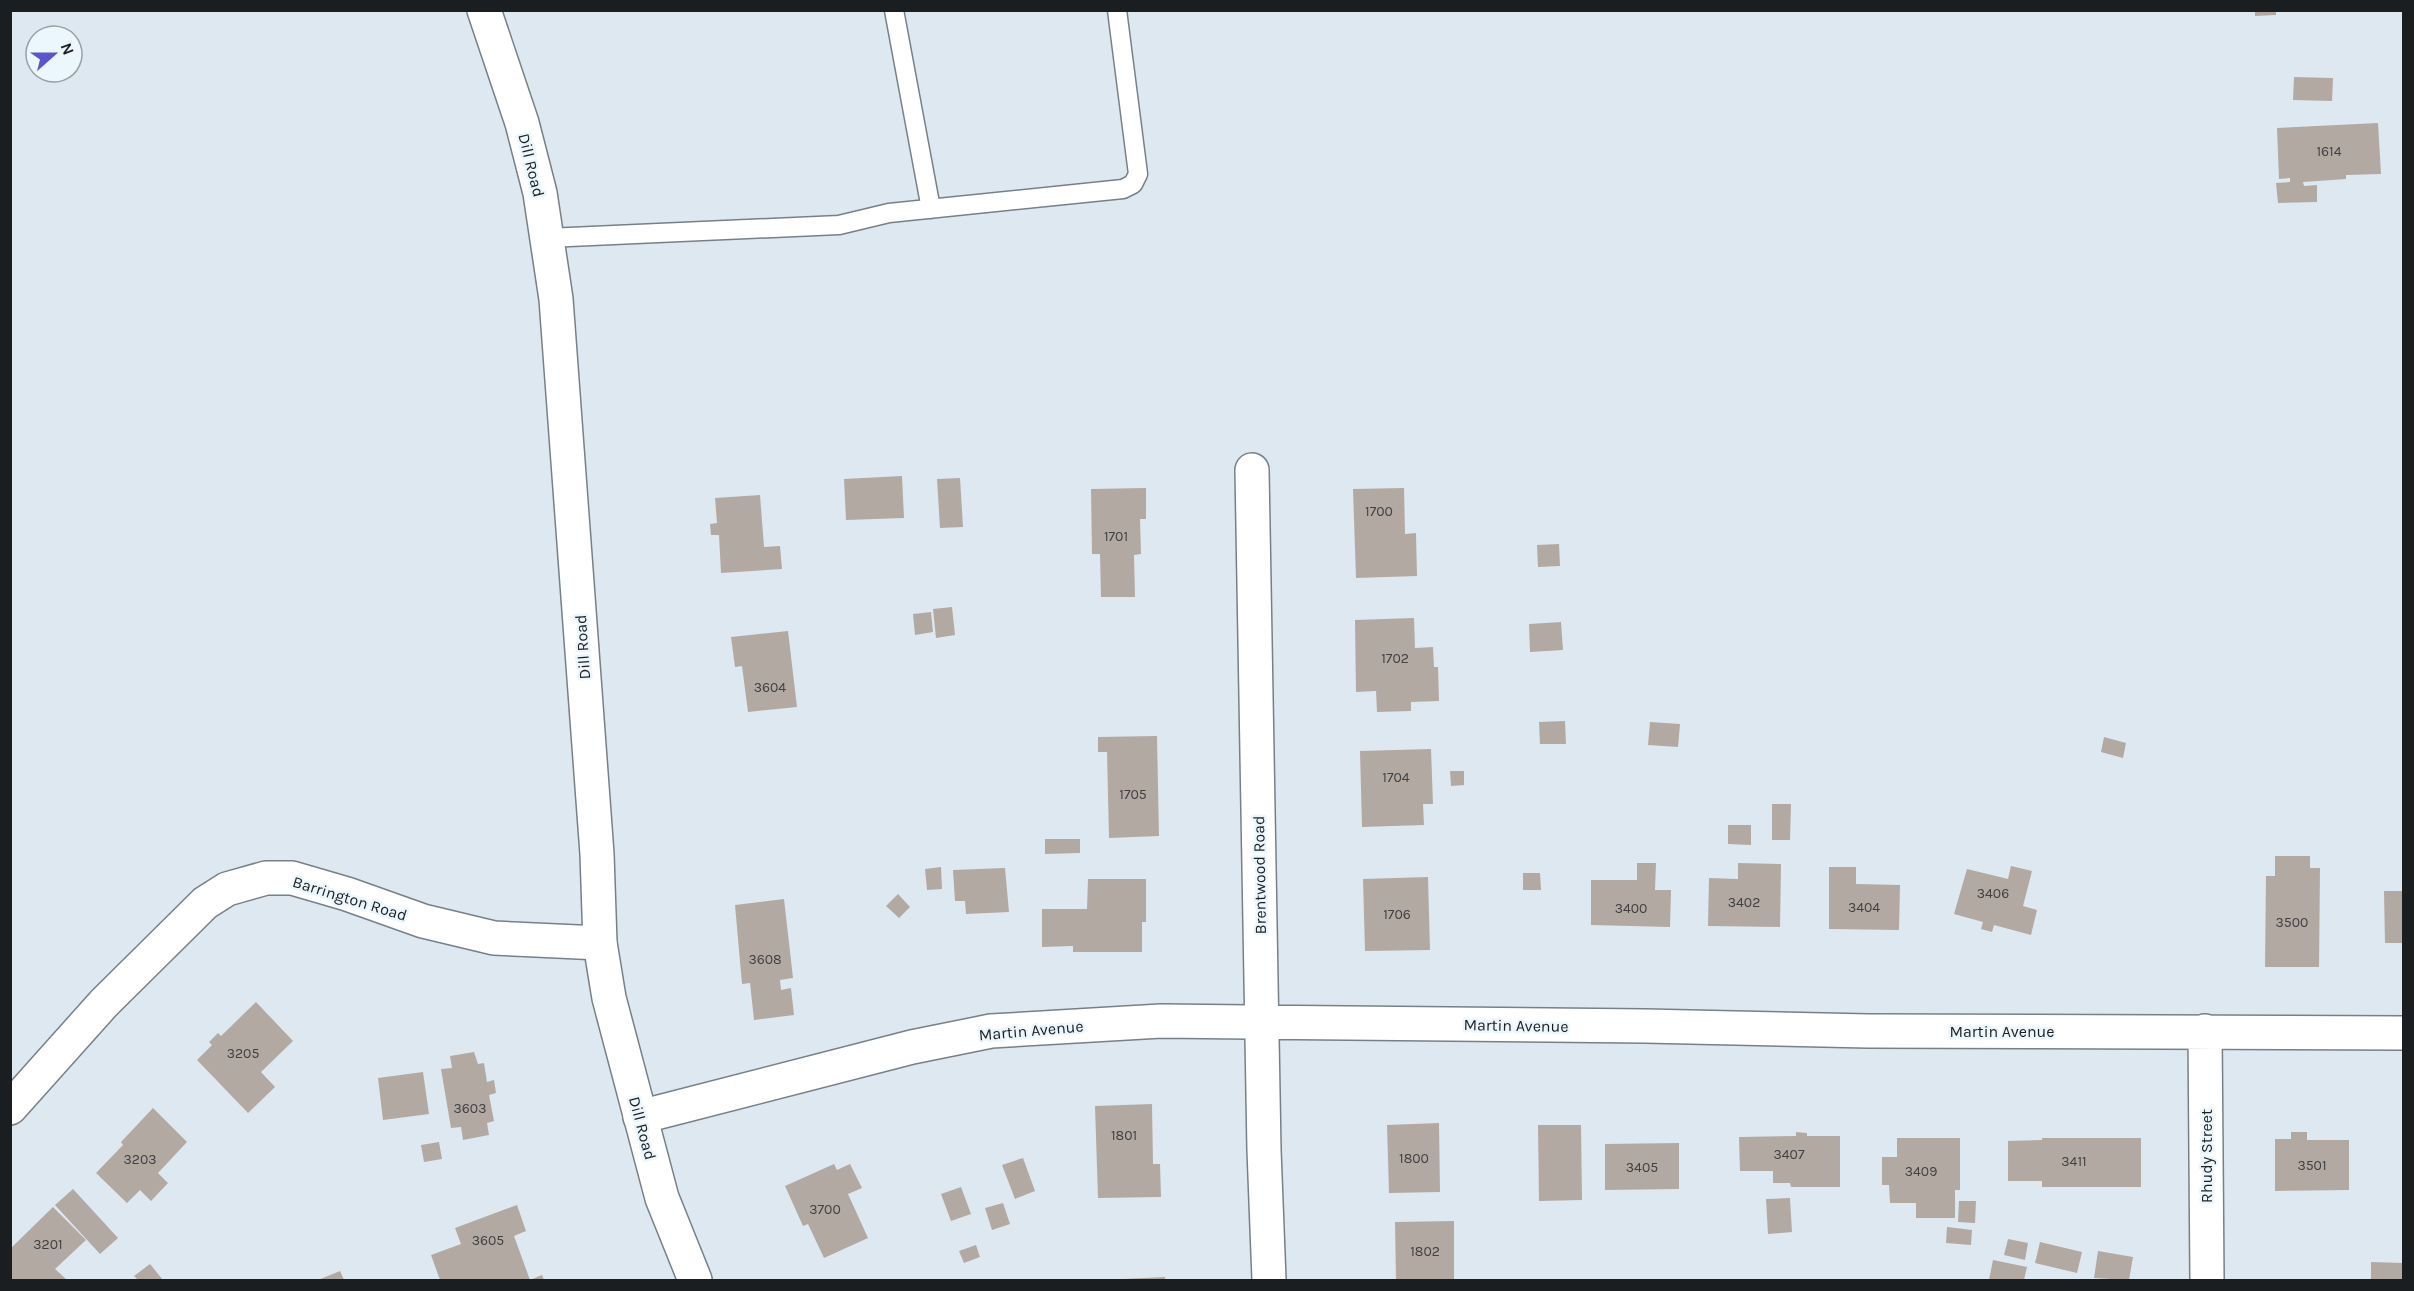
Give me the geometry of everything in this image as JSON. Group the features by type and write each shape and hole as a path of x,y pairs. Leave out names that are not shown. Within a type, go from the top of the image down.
{"street":[{"name":"Dill Road","path":"484,10 522,123 540,193 558,322 597,854 600,943 609,998 662,1198 695,1281"},
{"name":"Brentwood Road","path":"1252,470 1269,1281"},
{"name":"Barrington Road","path":"10,1108 104,1003 205,903 227,889 266,878 292,878 347,894 423,921 494,938 600,943"},
{"name":"Martin Avenue","path":"640,1117 912,1047 991,1031 1161,1021 1657,1026 1868,1031 2403,1033"},
{"name":"Rhudy Street","path":"2205,1031 2207,1281"}],"lane":[{"path":"894,10 931,208"},
{"path":"547,238 839,225 889,213 1123,189 1133,184 1138,174 1117,10"}],"building":[{"path":"2255,10 2276,10 2276,15 2255,16"},
{"path":"2294,77 2333,78 2332,101 2293,100"},
{"path":"2378,123 2381,174 2346,175 2346,179 2303,182 2304,186 2317,185 2317,202 2278,203 2276,183 2290,182 2290,178 2279,179 2277,128"},
{"path":"902,476 904,518 846,520 844,479"},
{"path":"960,478 963,527 940,528 937,479"},
{"path":"1146,488 1146,519 1140,519 1141,554 1134,555 1135,597 1101,597 1100,554 1092,554 1091,489"},
{"path":"1404,488 1405,534 1416,533 1417,576 1356,578 1353,489"},
{"path":"760,495 764,547 780,546 782,569 721,573 719,535 711,535 710,524 717,523 715,498"},
{"path":"1559,544 1560,566 1538,567 1537,545"},
{"path":"952,607 955,635 936,638 933,609"},
{"path":"931,612 933,632 915,635 913,614"},
{"path":"1414,618 1415,648 1433,647 1434,667 1438,667 1439,701 1411,702 1411,711 1377,712 1376,691 1356,692 1355,620"},
{"path":"1561,622 1563,650 1530,652 1529,624"},
{"path":"788,631 797,707 748,712 742,666 735,667 731,637"},
{"path":"1565,721 1566,744 1540,744 1539,722"},
{"path":"1650,722 1680,724 1678,747 1648,745"},
{"path":"1157,736 1159,836 1109,838 1107,752 1098,752 1098,737"},
{"path":"2104,737 2126,743 2123,758 2101,752"},
{"path":"1431,749 1433,804 1423,804 1424,825 1362,827 1360,751"},
{"path":"1450,771 1464,771 1464,785 1451,786"},
{"path":"1772,804 1791,804 1790,840 1772,840"},
{"path":"1728,825 1751,825 1751,845 1728,844"},
{"path":"1045,839 1080,839 1080,853 1045,854"},
{"path":"2275,856 2310,856 2310,868 2320,868 2319,967 2265,967 2266,876 2275,876"},
{"path":"1637,863 1656,863 1655,890 1671,890 1670,927 1591,925 1591,880 1637,880"},
{"path":"1738,863 1781,864 1780,927 1708,926 1709,878 1738,879"},
{"path":"2011,866 2032,871 2023,906 2037,910 2031,935 1994,925 1992,932 1981,929 1983,922 1954,914 1967,869 2008,879"},
{"path":"941,867 942,889 927,890 925,869"},
{"path":"1829,867 1856,867 1856,884 1900,885 1899,930 1829,929"},
{"path":"1005,868 1009,912 966,914 965,901 955,901 953,870"},
{"path":"1523,873 1540,873 1541,890 1523,890"},
{"path":"1428,877 1430,950 1365,951 1363,879"},
{"path":"1088,879 1146,879 1146,922 1142,922 1142,952 1073,952 1073,946 1042,947 1042,909 1087,909"},
{"path":"2384,891 2404,891 2404,943 2385,943"},
{"path":"898,894 910,907 899,918 886,906"},
{"path":"784,899 793,978 780,980 781,990 791,988 794,1015 754,1020 750,983 742,984 735,905"},
{"path":"256,1002 293,1041 261,1072 275,1087 248,1113 197,1060 212,1045 209,1042 218,1033 221,1036"},
{"path":"474,1052 478,1064 484,1063 487,1082 494,1080 496,1093 489,1095 494,1121 487,1123 489,1135 463,1140 461,1127 451,1128 441,1069 452,1068 450,1056"},
{"path":"423,1072 429,1114 383,1120 378,1078"},
{"path":"1152,1104 1153,1164 1160,1164 1161,1197 1098,1198 1095,1106"},
{"path":"153,1108 187,1142 158,1173 168,1183 151,1201 140,1190 127,1203 96,1173 123,1145 121,1142"},
{"path":"1439,1123 1440,1192 1389,1193 1387,1125"},
{"path":"1538,1125 1581,1125 1582,1200 1539,1201"},
{"path":"1796,1132 1807,1133 1807,1136 1840,1136 1840,1187 1791,1187 1790,1183 1773,1183 1773,1171 1740,1171 1739,1137 1796,1136"},
{"path":"2291,1132 2307,1132 2307,1140 2349,1140 2349,1190 2275,1191 2275,1139 2291,1139"},
{"path":"1897,1138 1960,1138 1960,1190 1955,1190 1955,1218 1916,1218 1916,1203 1890,1203 1889,1185 1882,1185 1882,1157 1897,1157"},
{"path":"2042,1138 2141,1138 2141,1187 2042,1187 2042,1181 2008,1181 2008,1141 2042,1140"},
{"path":"439,1142 442,1159 424,1162 421,1145"},
{"path":"1679,1143 1679,1189 1605,1190 1605,1144"},
{"path":"1023,1158 1035,1191 1015,1199 1002,1165"},
{"path":"834,1164 837,1170 850,1164 862,1188 848,1194 868,1238 824,1258 808,1224 803,1226 785,1186"},
{"path":"961,1187 971,1214 951,1221 941,1194"},
{"path":"73,1189 118,1238 100,1254 55,1205"},
{"path":"1790,1198 1792,1232 1768,1234 1766,1199"},
{"path":"1959,1201 1976,1201 1975,1223 1958,1222"},
{"path":"1003,1203 1010,1224 992,1230 985,1208"},
{"path":"517,1205 526,1231 514,1236 530,1280 440,1280 431,1255 461,1244 455,1228"},
{"path":"53,1207 86,1240 55,1269 67,1280 10,1280 10,1249"},
{"path":"1454,1221 1454,1280 1396,1280 1395,1222"},
{"path":"1947,1227 1972,1230 1971,1245 1946,1243"},
{"path":"2008,1239 2028,1243 2025,1260 2004,1255"},
{"path":"2040,1242 2082,1252 2077,1273 2035,1263"},
{"path":"976,1245 980,1257 964,1263 959,1251"},
{"path":"2098,1251 2133,1257 2129,1280 2094,1278"},
{"path":"1993,1260 2027,1267 2024,1280 1989,1280"},
{"path":"2371,1262 2404,1263 2404,1280 2371,1280"},
{"path":"150,1264 163,1280 138,1280 134,1276"},
{"path":"340,1271 344,1280 318,1280"},
{"path":"542,1275 544,1280 530,1280"},
{"path":"1165,1277 1165,1280 1123,1280 1123,1279"}]}
